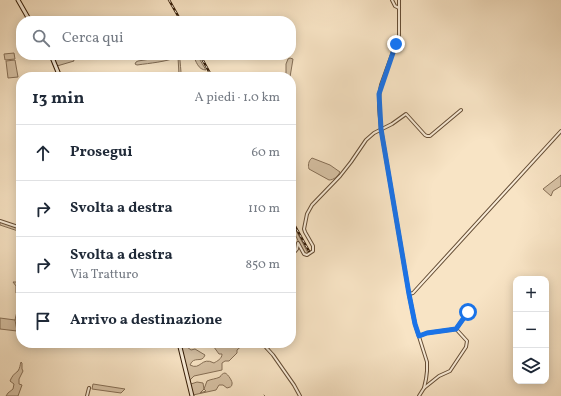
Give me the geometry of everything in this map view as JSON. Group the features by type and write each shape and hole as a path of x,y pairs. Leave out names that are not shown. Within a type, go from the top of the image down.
{"main road":[{"path":"18,0 27,16"},
{"path":"53,60 58,72"},
{"path":"179,348 192,396"}],"street":[{"path":"392,0 395,6 399,8"},
{"path":"399,0 399,35 379,94 381,129 409,294 415,324 426,362 427,371 424,388"},
{"path":"296,250 298,243 304,254 307,255 313,252 313,246 304,229 307,214 312,205 340,176 352,162 366,140 374,133 392,124 406,114 425,135 430,136 461,110"},
{"path":"409,294 413,293 561,131"},
{"path":"0,221 16,226"},
{"path":"419,336 427,333 456,329 468,312"},
{"path":"419,396 424,388 430,383 439,376 450,371 466,346 467,341 456,329"},
{"path":"267,348 294,385 300,396"},
{"path":"426,379 430,383"},
{"path":"87,396 89,388"}],"shaded area":[{"path":"14,53 15,59 5,60 4,54"},
{"path":"15,60 17,72 16,77 8,78 6,61"},
{"path":"54,60 74,61 57,66"},
{"path":"168,60 137,65 135,64 138,61"},
{"path":"178,60 180,60 181,72 179,72"},
{"path":"195,60 200,60 206,70 199,67"},
{"path":"288,60 293,60 291,72 286,72"},
{"path":"312,158 330,165 340,172 336,178 329,180 309,169 308,165"},
{"path":"561,175 561,186 553,191 551,196 543,189"},
{"path":"0,222 16,227 16,230 0,225"},
{"path":"296,230 308,253 304,254 296,236"},
{"path":"0,318 15,320 16,331 0,329"},
{"path":"181,348 188,348 191,350 195,349 205,355 202,359 194,360 190,365 197,366 206,361 214,363 220,359 222,354 219,354 215,348 239,348 237,350 237,353 229,361 222,363 222,370 194,376 190,380 191,384 197,382 203,383 204,389 207,381 220,377 225,373 231,380 232,385 227,388 223,385 219,385 216,390 193,395"},
{"path":"21,362 23,371 19,379 19,384 22,385 18,396 6,396 13,389 14,384 10,381 13,375 19,370"},
{"path":"93,384 125,389 121,393 92,389"}],"railway":[{"path":"169,0 178,16"},
{"path":"203,60 209,72"},
{"path":"296,228 309,251"}],"route":[{"path":"396,44 381,85 379,107 381,129 409,294 419,336 427,333 456,329 468,312"}]}
